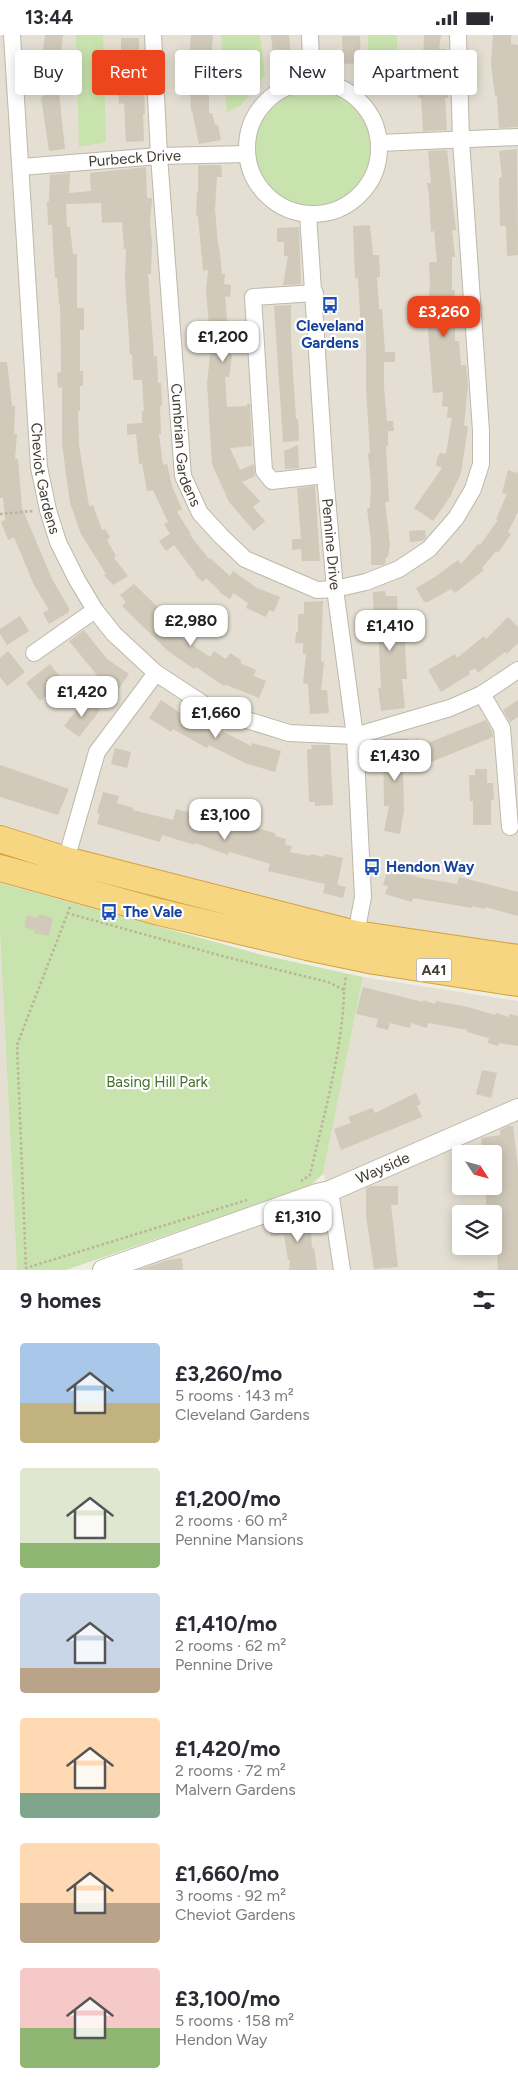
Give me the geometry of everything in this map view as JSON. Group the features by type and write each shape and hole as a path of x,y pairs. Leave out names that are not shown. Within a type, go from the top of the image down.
{"highway":[{"name":"A41","path":"0,839 351,953 518,958"},
{"name":"A41","path":"0,868 159,912 351,953 518,983"}],"street":[{"name":"Cheviot Gardens","path":"12,35 39,467 48,510 58,542 95,610 119,639 156,673 192,698 219,711 289,733 355,736 450,708 482,694 518,670"},
{"name":"Cumbrian Gardens","path":"153,35 183,476 200,513 245,559 318,590 335,589"},
{"path":"310,35 311,50"},
{"path":"335,589 366,582 399,569 429,549 456,518 473,489 481,464 481,431 461,140 458,35"},
{"path":"274,95 265,102 254,118 247,140 247,154 252,175 265,194 288,209 308,214 329,212 346,206 366,188 377,165 379,143 370,114 356,97 344,90"},
{"path":"379,143 518,137"},
{"name":"Purbeck Drive","path":"21,167 160,156 247,154"},
{"name":"Pennine Drive","path":"308,214 315,293 325,475 335,589 355,736 363,897 351,953"},
{"path":"315,293 254,297 255,317 264,471 272,481 325,475"},
{"path":"34,653 95,610"},
{"path":"66,860 97,752 156,673"},
{"path":"482,694 502,728 510,827"},
{"name":"Wayside","path":"105,1270 330,1191 518,1109"},
{"path":"330,1191 342,1270"}],"path":[{"path":"0,514 48,510"},
{"path":"253,1198 26,1269 17,1045 67,913 226,957 328,982 344,990"},
{"path":"299,1183 310,1175 331,1082 351,953"}],"shaded area":[{"path":"0,35 518,35 518,948 356,934 0,834"},
{"path":"0,933 17,1270 0,1270"},
{"path":"363,977 518,1001 518,1270 103,1270 330,1191 323,1174"}],"green space":[{"path":"76,35 103,35 103,50 92,50 92,95 105,95 106,142 79,147 78,95 82,95 82,50 76,50"},
{"path":"221,35 260,35 265,75 260,81 260,50 222,50"},
{"path":"368,35 397,35 397,50 368,50"},
{"path":"344,90 360,101 368,111 378,135 378,161 368,185 350,203 326,213 300,213 276,203 258,185 248,161 248,135 252,123 258,111 274,95 344,95"},
{"path":"226,95 249,95 241,105 227,113"},
{"name":"Basing Hill Park","path":"0,883 262,955 363,977 323,1174 310,1186 66,1270 17,1270 0,933"}],"building":[{"path":"45,35 63,35 61,50 43,50"},
{"path":"191,35 213,35 212,50 190,50"},
{"path":"271,35 289,35 290,50 272,50"},
{"path":"424,35 441,35 439,49 446,50 423,50"},
{"path":"493,35 511,35 511,44 518,45 518,127 499,128 497,96 495,96 491,64"},
{"path":"342,36 360,36 361,50 354,50 354,63 344,64"},
{"path":"121,38 139,38 139,50 121,50"},
{"path":"43,95 59,95 65,149 49,151 41,97"},
{"path":"118,95 144,95 144,141 126,142 124,103 119,104"},
{"path":"190,95 209,95 209,113 212,113 215,125 218,125 221,140 199,144 191,111"},
{"path":"418,95 448,95 448,98 445,98 447,130 423,131 421,98 418,98"},
{"path":"517,149 518,255 507,256 506,226 500,226 499,178 502,177 499,151"},
{"path":"447,150 456,230 452,230 455,257 452,257 452,290 455,290 453,315 455,315 455,341 459,341 461,365 466,365 468,386 464,425 468,427 461,473 450,497 433,521 414,508 442,468 436,465 437,459 440,453 446,454 452,418 447,418 448,407 442,406 443,392 433,393 428,328 425,328 430,284 429,262 437,262 434,231 431,232 427,183 431,183 428,151"},
{"path":"198,165 221,165 222,177 217,177 215,209 222,274 225,274 224,284 231,285 230,297 225,296 230,354 232,355 229,377 225,377 227,407 247,406 247,404 250,404 252,446 230,448 240,470 254,464 255,476 242,482 260,501 253,507 265,521 254,531 229,502 212,464 207,383 211,347 206,291 208,270 203,271 198,216 196,216"},
{"path":"146,167 147,198 152,198 150,222 152,243 151,274 148,274 154,357 157,356 158,383 161,383 161,434 159,434 163,465 167,464 172,486 182,509 177,512 190,535 209,559 230,576 233,571 257,588 280,597 274,612 269,610 266,617 246,608 248,603 233,593 230,599 219,592 206,578 203,582 195,575 174,545 166,551 159,541 170,534 164,524 168,522 153,490 147,491 142,464 139,464 136,434 127,435 127,424 142,423 142,411 144,411 142,380 133,380 132,354 130,355 125,279 126,249 124,249 122,222 102,223 101,203 66,204 67,227 70,227 73,254 77,254 77,308 84,308 84,330 80,330 80,371 83,371 83,386 80,386 80,411 78,411 79,445 89,506 93,505 102,530 105,529 110,537 107,540 116,556 114,558 128,576 113,585 104,575 106,574 81,534 70,503 62,444 62,387 58,388 57,373 61,372 60,304 57,278 55,278 52,225 48,225 47,202 49,201 50,175 70,173 69,193 91,191 90,173"},
{"path":"370,225 373,255 379,255 380,277 377,277 379,309 382,309 385,352 395,352 395,362 384,362 387,421 393,421 394,431 388,431 388,446 386,446 389,502 385,502 390,544 388,557 386,557 385,564 383,565 371,565 371,541 367,508 370,508 371,484 368,453 370,453 366,389 366,332 361,332 358,278 355,278 353,226"},
{"path":"299,227 301,284 283,285 288,256 284,256 284,242 277,242 277,228"},
{"path":"291,305 291,341 296,419 298,419 299,436 298,441 283,442 274,306"},
{"path":"0,362 7,362 12,406 15,406 14,434 17,434 15,459 18,459 22,508 52,579 69,608 69,612 49,624 43,613 49,610 34,585 14,537 8,540 1,522 5,520 3,498 0,498"},
{"path":"298,445 299,468 285,469 284,451"},
{"path":"508,470 517,473 518,471 518,512 508,532 511,534 498,553 496,551 482,568 484,570 455,593 451,589 428,602 424,602 416,588 458,560 461,564 478,544 480,545 498,520 496,519 507,494 502,493"},
{"path":"315,486 320,561 302,561 301,549 292,550 292,539 301,539 297,488"},
{"path":"425,530 426,538 422,541 410,542 409,531"},
{"path":"134,584 159,608 154,612 178,635 210,657 214,651 226,659 230,653 242,661 240,663 256,670 254,676 266,681 259,698 226,685 224,686 168,651 122,606 126,602 120,595"},
{"path":"385,591 386,596 397,596 398,627 404,626 407,679 402,679 405,708 381,711 378,688 381,688 379,647 377,621 374,621 373,592"},
{"path":"323,601 321,661 324,662 321,690 327,690 329,713 310,714 308,684 303,683 306,654 303,654 303,643 295,643 296,632 298,632 298,614 304,614 304,602"},
{"path":"20,616 29,631 7,645 0,634 0,629"},
{"path":"508,617 518,627 518,643 507,654 505,652 478,673 475,668 469,671 470,674 441,692 428,670 455,654 457,658 484,636 486,639"},
{"path":"84,630 107,659 129,674 117,691 96,677 97,675 69,641"},
{"path":"8,651 25,672 7,686 0,677 0,658"},
{"path":"50,664 61,678 51,686 58,695 50,701 46,696 40,701 26,683"},
{"path":"85,699 100,710 79,737 64,726"},
{"path":"161,700 189,719 221,734 222,731 251,746 252,743 281,751 275,772 245,763 209,745 207,748 173,729 171,732 149,718"},
{"path":"518,700 518,717 510,722 503,710"},
{"path":"486,720 493,737 431,762 425,744"},
{"path":"383,739 408,739 408,770 403,770 404,810 400,834 384,831 389,806 384,806"},
{"path":"311,745 330,745 333,805 315,806 315,802 309,802 307,749 312,749"},
{"path":"115,748 131,752 127,768 111,764"},
{"path":"0,765 69,789 58,815 0,797"},
{"path":"475,769 487,769 487,783 493,783 494,800 491,800 491,825 473,825 473,801 470,801 469,775 475,775"},
{"path":"103,792 119,796 117,803 133,808 133,810 173,820 176,809 208,817 244,830 245,825 275,833 275,836 286,839 285,845 292,846 290,852 324,857 325,854 343,858 337,885 346,887 343,898 323,893 325,884 268,871 270,864 254,859 229,852 228,855 195,843 195,845 162,835 160,842 97,824 100,814 97,813"},
{"path":"388,868 421,878 457,884 459,877 518,892 518,916 485,907 485,909 472,906 472,908 413,898 412,902 385,894 388,886 383,885"},
{"path":"39,914 53,918 49,936 34,933 35,930 24,927 27,915 38,918"},
{"path":"363,987 423,1002 423,1000 435,1004 436,1001 468,1007 495,1015 496,1013 509,1017 509,1014 518,1016 518,1046 499,1043 498,1046 488,1043 489,1038 467,1032 468,1030 428,1023 427,1028 411,1023 410,1028 390,1023 388,1030 376,1027 378,1019 356,1014"},
{"path":"482,1070 497,1073 491,1098 476,1094"},
{"path":"416,1093 421,1104 417,1106 422,1117 341,1150 334,1129 351,1123 348,1117 372,1108 375,1113"},
{"path":"513,1126 518,1168 518,1270 498,1270 497,1255 502,1255 502,1205 486,1205 486,1195 502,1195 502,1145 482,1145 481,1138 500,1135 500,1130"},
{"path":"371,1186 398,1186 398,1205 391,1205 398,1267 374,1269 366,1216 366,1188"},
{"path":"310,1218 312,1248 314,1247 317,1270 289,1270 290,1260 288,1260 284,1235 271,1236 271,1226 283,1225 283,1220"},
{"path":"182,1258 183,1270 138,1270 168,1260"}],"place":[{"name":"Cleveland Gardens","path":"330,305"},
{"name":"Hendon Way","path":"372,867"},
{"name":"The Vale","path":"109,912"}]}
